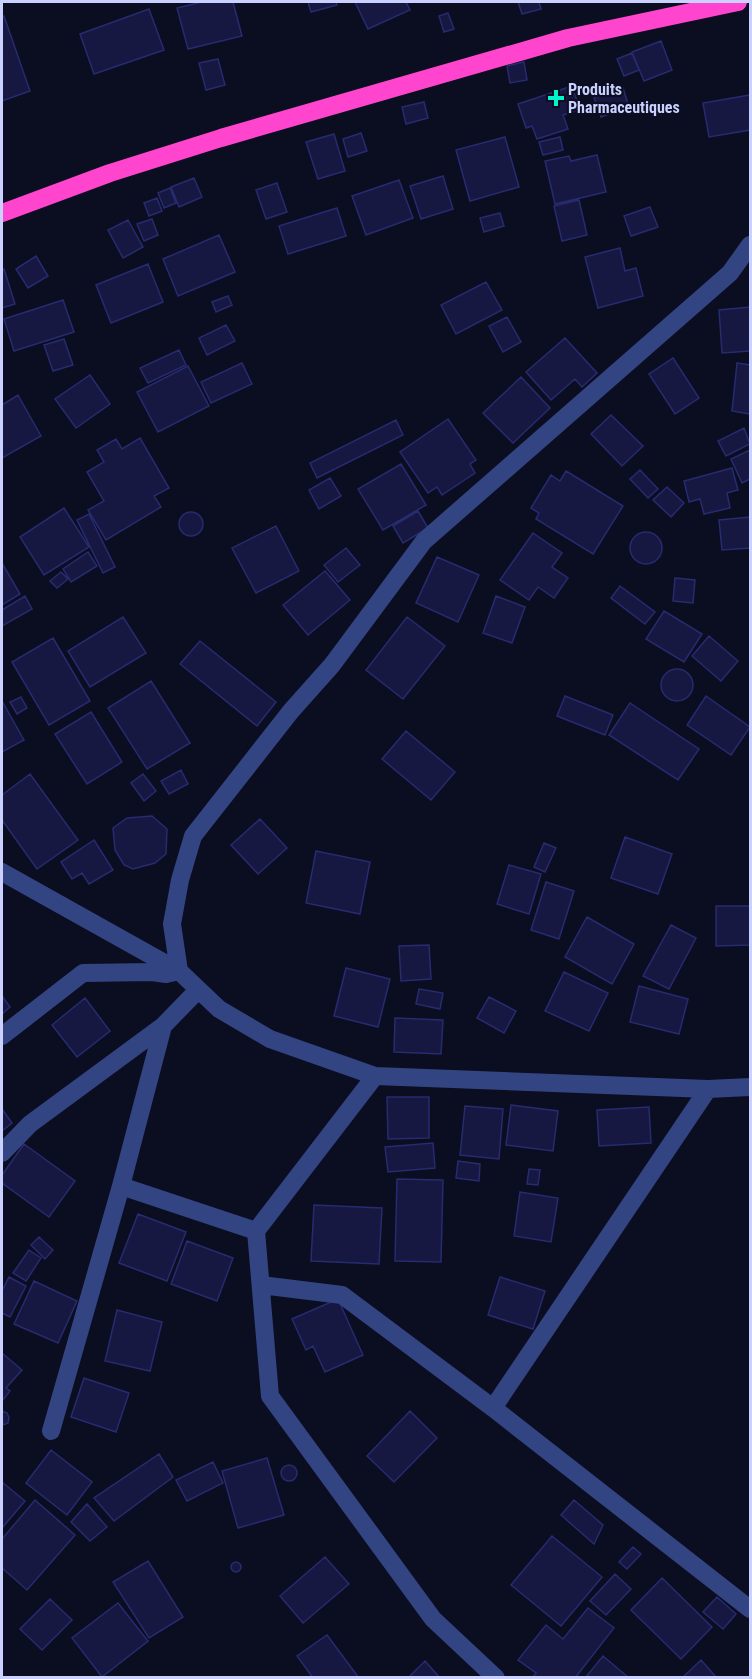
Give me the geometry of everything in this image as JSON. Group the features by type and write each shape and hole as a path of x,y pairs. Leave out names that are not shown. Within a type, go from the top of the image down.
{"highway":[{"path":"2,213 110,172 568,38 738,2"}],"street":[{"path":"179,971 172,924 180,880 193,836 291,711 332,665 424,541 730,273 750,245"},
{"path":"2,872 179,971 219,1009 270,1039 375,1076 708,1089 750,1088"},
{"path":"2,1036 82,973 152,972 166,974 179,971"},
{"path":"2,1154 30,1124 163,1026 198,990"},
{"path":"51,1431 121,1186 163,1026"},
{"path":"375,1076 256,1231 270,1396 433,1619 496,1677"},
{"path":"493,1408 708,1089"},
{"path":"121,1186 256,1231"},
{"path":"261,1285 342,1296 493,1408 750,1609"}],"building":[{"path":"202,2 233,2 242,36 188,49 177,8"},
{"path":"308,2 336,2 337,5 311,12"},
{"path":"355,2 406,2 410,10 368,29"},
{"path":"518,2 539,2 541,9 522,14"},
{"path":"149,9 164,50 94,74 80,34"},
{"path":"448,13 454,29 444,32 439,16"},
{"path":"4,16 30,91 2,101 2,17"},
{"path":"661,41 672,70 644,81 632,52"},
{"path":"632,53 639,70 624,76 617,59"},
{"path":"218,59 225,85 206,90 199,63"},
{"path":"524,62 527,80 510,83 507,66"},
{"path":"572,86 580,109 563,115 568,129 537,139 532,126 526,128 518,104"},
{"path":"623,88 629,107 601,117 594,98"},
{"path":"750,95 750,130 709,137 703,103"},
{"path":"424,102 428,118 406,124 402,107"},
{"path":"361,133 367,151 348,157 343,139"},
{"path":"334,134 345,171 318,179 306,142"},
{"path":"505,137 519,187 470,201 456,150"},
{"path":"560,137 563,150 543,155 539,142"},
{"path":"597,155 606,192 555,204 545,161 569,156 571,161"},
{"path":"443,176 453,209 421,219 410,186"},
{"path":"194,178 202,197 179,207 171,187"},
{"path":"399,180 413,218 366,235 352,196"},
{"path":"277,183 287,212 266,219 256,190"},
{"path":"170,188 176,203 164,208 158,193"},
{"path":"157,198 162,211 149,216 144,203"},
{"path":"579,200 587,235 562,241 554,206"},
{"path":"650,207 658,227 631,236 624,216"},
{"path":"337,208 346,236 288,254 279,226"},
{"path":"500,213 504,226 484,232 480,218"},
{"path":"152,219 158,235 144,241 137,224"},
{"path":"128,220 143,247 123,258 108,230"},
{"path":"219,235 235,272 178,296 163,259"},
{"path":"620,248 625,271 636,268 643,296 598,308 585,257"},
{"path":"36,256 48,276 28,288 16,269"},
{"path":"148,264 163,302 111,323 96,285"},
{"path":"4,269 15,304 2,308 2,270"},
{"path":"486,282 502,310 456,334 441,305"},
{"path":"228,296 232,305 216,312 212,302"},
{"path":"63,300 74,332 14,351 4,319"},
{"path":"750,307 750,351 722,353 719,310"},
{"path":"507,317 521,342 503,352 489,326"},
{"path":"226,325 235,341 207,355 199,338"},
{"path":"565,338 597,373 582,387 575,379 551,400 526,372"},
{"path":"64,339 73,365 53,371 44,345"},
{"path":"179,350 186,365 148,383 140,368"},
{"path":"673,358 699,398 675,414 649,374"},
{"path":"242,363 252,384 211,403 201,382"},
{"path":"737,363 750,365 750,414 732,411"},
{"path":"188,366 209,406 158,432 137,392"},
{"path":"90,375 110,404 76,428 55,399"},
{"path":"521,377 550,408 513,443 483,413"},
{"path":"18,395 41,436 2,458 2,405"},
{"path":"611,415 643,446 622,466 591,434"},
{"path":"448,419 476,460 470,464 475,473 442,495 437,487 428,493 400,452"},
{"path":"396,420 403,435 317,478 310,463"},
{"path":"744,428 750,444 726,456 718,441"},
{"path":"140,438 169,488 154,496 161,507 106,540 88,510 104,501 87,472 104,462 97,450 116,439 122,449"},
{"path":"750,450 750,479 742,483 731,459"},
{"path":"401,464 426,505 383,530 358,489"},
{"path":"732,468 738,490 727,493 730,508 704,514 700,499 689,502 684,481"},
{"path":"640,470 658,489 648,498 630,479"},
{"path":"566,471 623,506 593,554 536,519 539,513 531,508 551,475 560,481"},
{"path":"330,478 341,496 319,509 309,490"},
{"path":"667,487 684,503 671,517 653,500"},
{"path":"64,508 89,547 44,575 20,537"},
{"path":"418,511 428,528 403,543 393,526"},
{"path":"191,512 199,516 203,524 199,532 191,536 183,532 179,524 183,516"},
{"path":"89,514 115,567 103,573 77,520"},
{"path":"750,517 750,548 722,550 719,520"},
{"path":"276,526 299,571 256,593 232,548"},
{"path":"646,532 657,537 662,548 657,559 646,564 635,559 630,548 635,537"},
{"path":"533,533 562,553 552,567 568,578 554,598 538,587 529,600 500,580"},
{"path":"346,548 360,565 338,582 324,565"},
{"path":"88,552 97,566 71,582 63,569"},
{"path":"437,557 479,575 458,622 416,603"},
{"path":"2,563 20,594 2,605"},
{"path":"325,571 350,600 308,635 283,605"},
{"path":"61,572 68,579 57,588 50,581"},
{"path":"675,578 695,580 693,603 673,601"},
{"path":"620,586 655,612 645,624 611,598"},
{"path":"25,596 32,609 2,626 2,610"},
{"path":"496,596 525,607 512,643 483,633"},
{"path":"664,611 702,634 684,662 646,639"},
{"path":"123,617 146,653 90,687 68,651"},
{"path":"407,617 445,646 403,699 366,670"},
{"path":"709,636 738,661 721,681 692,656"},
{"path":"53,638 90,701 49,725 12,662"},
{"path":"200,641 276,702 257,726 180,664"},
{"path":"677,669 689,673 693,685 689,697 677,701 665,697 661,685 665,673"},
{"path":"151,681 190,743 147,769 108,708"},
{"path":"565,696 613,715 605,735 557,716"},
{"path":"706,696 750,727 731,755 687,725"},
{"path":"21,697 27,708 17,714 10,702"},
{"path":"2,701 24,740 2,752"},
{"path":"630,703 699,749 678,780 609,735"},
{"path":"91,712 122,762 87,784 55,734"},
{"path":"406,731 455,772 431,800 382,759"},
{"path":"181,770 188,784 169,794 161,781"},
{"path":"30,774 78,840 37,869 2,820 2,795"},
{"path":"143,774 156,791 144,801 131,783"},
{"path":"152,816 167,829 166,854 155,863 133,869 124,865 115,850 113,828 127,818"},
{"path":"260,819 287,848 258,874 231,845"},
{"path":"625,837 672,854 658,894 611,878"},
{"path":"94,840 113,870 89,884 82,873 72,879 61,862"},
{"path":"544,843 556,848 545,872 534,867"},
{"path":"316,851 370,862 360,914 306,903"},
{"path":"509,865 541,874 529,914 497,904"},
{"path":"546,882 574,891 559,939 531,930"},
{"path":"716,906 750,906 750,945 716,946"},
{"path":"587,917 634,944 612,984 565,957"},
{"path":"671,925 696,938 669,989 643,976"},
{"path":"429,945 431,979 401,981 399,946"},
{"path":"346,968 390,979 378,1027 334,1016"},
{"path":"564,972 608,993 589,1031 545,1011"},
{"path":"639,986 688,999 679,1034 630,1022"},
{"path":"419,989 443,993 440,1009 416,1004"},
{"path":"2,996 10,1007 2,1014"},
{"path":"489,997 516,1011 504,1033 477,1018"},
{"path":"85,998 110,1031 77,1057 52,1025"},
{"path":"395,1018 443,1020 441,1054 394,1052"},
{"path":"387,1097 429,1097 429,1138 388,1139"},
{"path":"511,1105 558,1111 553,1151 506,1145"},
{"path":"465,1106 503,1109 499,1159 460,1155"},
{"path":"649,1107 651,1143 599,1146 597,1110"},
{"path":"2,1109 12,1123 2,1131"},
{"path":"433,1143 435,1168 388,1172 385,1147"},
{"path":"24,1144 75,1181 49,1217 2,1183 2,1175"},
{"path":"458,1161 480,1164 479,1181 456,1178"},
{"path":"529,1169 540,1170 538,1185 527,1184"},
{"path":"397,1179 443,1180 441,1262 395,1261"},
{"path":"520,1192 558,1198 551,1242 514,1236"},
{"path":"314,1205 382,1208 379,1264 311,1261"},
{"path":"138,1214 186,1232 167,1281 119,1263"},
{"path":"39,1237 53,1250 45,1259 31,1245"},
{"path":"187,1241 233,1258 217,1301 171,1284"},
{"path":"29,1250 41,1258 26,1281 13,1273"},
{"path":"9,1277 26,1286 10,1317 2,1313 2,1291"},
{"path":"500,1277 545,1291 533,1329 488,1315"},
{"path":"34,1281 77,1301 58,1343 14,1324"},
{"path":"338,1299 363,1355 325,1372 313,1346 306,1350 292,1319"},
{"path":"117,1310 162,1322 150,1371 105,1361"},
{"path":"2,1353 22,1370 6,1388 10,1391 2,1401"},
{"path":"84,1378 129,1393 116,1432 71,1417"},
{"path":"2,1411 9,1417 8,1423 3,1425"},
{"path":"410,1411 437,1438 394,1482 367,1456"},
{"path":"51,1450 92,1482 67,1515 26,1483"},
{"path":"159,1454 173,1477 114,1521 94,1498"},
{"path":"267,1458 284,1515 238,1528 222,1471"},
{"path":"213,1462 223,1483 187,1501 176,1480"},
{"path":"289,1465 295,1467 297,1473 295,1479 289,1481 283,1479 281,1473 283,1467"},
{"path":"2,1482 25,1501 2,1528"},
{"path":"35,1500 75,1535 27,1590 2,1568 2,1539"},
{"path":"574,1500 603,1525 594,1544 561,1515"},
{"path":"87,1504 107,1527 90,1541 71,1522"},
{"path":"552,1536 602,1577 561,1626 511,1585"},
{"path":"633,1547 641,1554 627,1569 619,1562"},
{"path":"325,1557 349,1584 303,1623 280,1596"},
{"path":"148,1561 183,1617 149,1638 113,1582"},
{"path":"236,1562 241,1567 236,1572 231,1567"},
{"path":"615,1574 631,1589 606,1615 590,1601"},
{"path":"662,1578 712,1627 681,1659 631,1610"},
{"path":"717,1597 736,1614 723,1629 703,1612"},
{"path":"50,1599 72,1620 42,1650 20,1629"},
{"path":"118,1603 148,1641 102,1677 72,1638"},
{"path":"588,1608 614,1628 575,1678 532,1678 536,1673 518,1660 546,1625 563,1639"},
{"path":"327,1635 359,1678 313,1678 297,1656"},
{"path":"603,1656 629,1678 585,1678"},
{"path":"701,1660 717,1678 682,1678"},
{"path":"425,1661 440,1678 408,1678"}],"place":[{"name":"Produits Pharmaceutiques","path":"556,98"}]}
